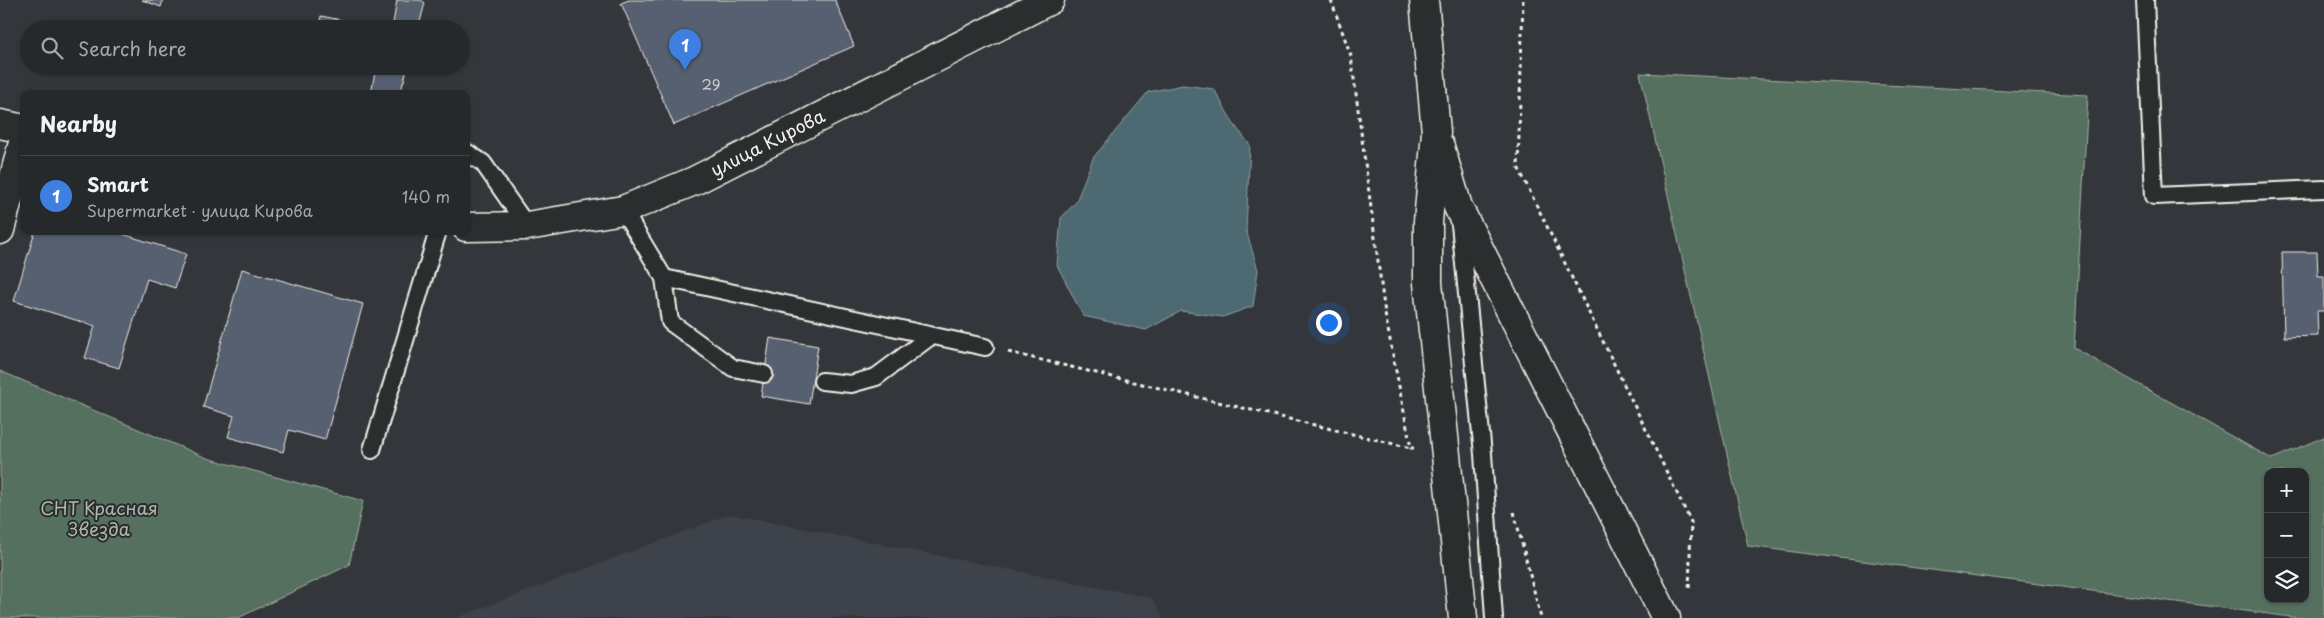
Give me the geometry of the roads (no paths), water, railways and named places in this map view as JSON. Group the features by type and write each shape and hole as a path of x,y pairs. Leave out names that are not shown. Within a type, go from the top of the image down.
{"main road":[{"name":"улица Кирова","path":"470,227 527,226 623,210 694,181 1050,0"},
{"path":"1424,0 1436,132 1428,222 1428,284 1463,618"},
{"path":"0,124 20,128"},
{"path":"1436,132 1458,207 1666,618"},
{"path":"0,230 20,154"}],"lane":[{"path":"2145,0 2154,196 2324,189"},
{"path":"470,155 482,163 527,226"},
{"path":"1458,207 1483,454 1494,618"},
{"path":"623,210 664,278 670,322 733,368 764,374"},
{"path":"372,450 437,235"},
{"path":"664,278 985,347"},
{"path":"822,381 851,384 876,377 931,336"}],"water":[{"path":"1183,85 1214,89 1233,123 1250,145 1246,230 1258,270 1253,306 1223,317 1181,311 1146,330 1083,316 1057,265 1061,218 1076,202 1093,158 1148,92"}],"place":[{"name":"Smart","path":"685,70"}],"park label":[{"name":"СНТ Красная Звезда","path":"99,519"}]}
